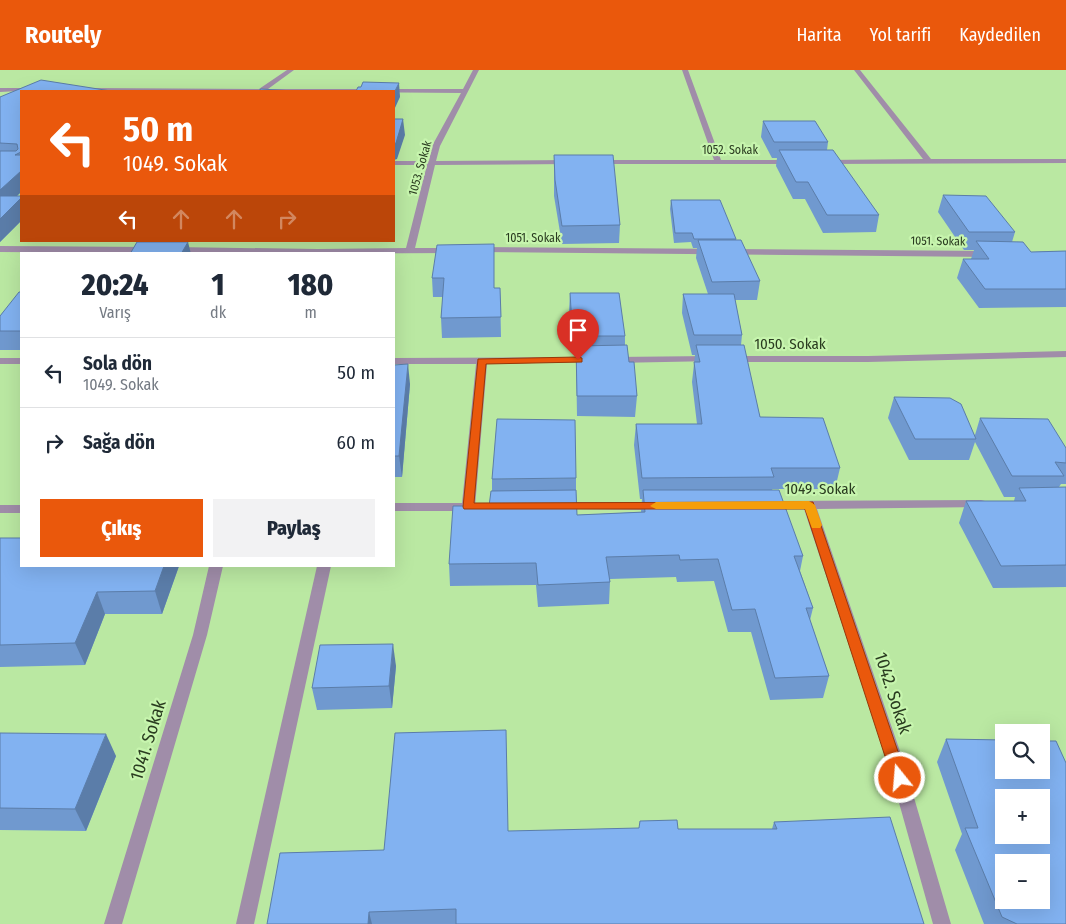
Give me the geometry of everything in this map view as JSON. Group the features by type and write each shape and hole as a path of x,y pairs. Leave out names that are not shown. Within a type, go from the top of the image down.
{"street":[{"path":"262,90 291,70"},
{"name":"1053. Sokak","path":"410,250 436,146 476,70"},
{"path":"685,70 718,162"},
{"path":"858,70 929,162"},
{"path":"0,90 44,90"},
{"path":"395,91 464,91"},
{"path":"814,162 1066,161"},
{"path":"395,163 580,162"},
{"name":"1052. Sokak","path":"590,162 805,162"},
{"path":"0,248 159,250"},
{"path":"169,250 268,252"},
{"path":"348,252 459,250"},
{"name":"1051. Sokak","path":"469,250 998,254"},
{"name":"1050. Sokak","path":"395,362 868,359 1066,354"},
{"path":"0,361 20,361"},
{"path":"395,507 473,507 482,361"},
{"name":"1049. Sokak","path":"760,505 997,504"},
{"name":"1042. Sokak","path":"809,505 894,760 942,924"},
{"path":"546,506 673,506"},
{"path":"0,509 20,509"},
{"name":"1041. Sokak","path":"113,924 200,635 216,567"},
{"path":"245,924 324,567"}],"building":[{"path":"41,80 105,90 20,90 20,152 15,155 20,155 20,172 0,190 0,151 16,151 18,149 17,144 0,143 0,97"},
{"path":"363,82 399,83 395,91 356,90 358,87 361,87"},
{"path":"395,119 403,119 396,143"},
{"path":"763,121 815,121 828,142 774,142"},
{"path":"779,150 833,150 879,215 827,215 808,182 796,182"},
{"path":"554,155 613,155 620,225 562,226 555,180"},
{"path":"943,195 986,196 1015,232 969,232"},
{"path":"0,196 20,196 20,199 0,219"},
{"path":"671,200 720,200 736,239 694,239 692,233 675,233"},
{"path":"698,240 741,240 760,281 712,282"},
{"path":"976,241 1023,242 1031,252 1066,251 1066,289 985,289 963,259 989,259"},
{"path":"137,242 188,242 182,252 131,252"},
{"path":"494,244 494,288 500,288 501,317 441,318 444,278 432,278 437,245"},
{"path":"20,292 20,331 0,331 0,316"},
{"path":"570,293 619,293 625,336 576,336 576,325 572,325"},
{"path":"683,294 734,294 742,335 694,335"},
{"path":"627,345 629,362 634,362 637,396 577,396 576,346"},
{"path":"696,345 744,345 760,417 823,418 840,468 771,468 774,477 642,478 636,424 702,424 694,362 700,362"},
{"path":"408,364 399,456 395,456 395,365"},
{"path":"894,397 950,398 961,404 976,439 915,439"},
{"path":"980,418 1048,419 1066,448 1066,463 1055,462 1064,476 1012,476"},
{"path":"497,419 575,420 576,478 492,479"},
{"path":"1066,487 1066,565 1001,566 966,501 1026,501 1019,488"},
{"path":"576,490 577,515 645,512 643,490 779,490 803,556 794,556 813,608 806,608 829,676 775,678 755,609 732,610 718,559 680,560 679,555 606,557 610,582 538,585 536,563 449,564 453,506 489,506 491,491"},
{"path":"0,538 20,538 20,567 164,567 155,591 97,592 75,643 0,645"},
{"path":"393,644 389,686 312,688 320,645"},
{"path":"506,730 508,831 639,828 640,821 677,820 678,829 777,829 774,822 890,817 924,924 456,924 456,909 369,912 368,924 267,924 280,853 384,850 395,733"},
{"path":"0,733 106,734 75,809 0,808"},
{"path":"946,739 995,740 995,779 1050,779 1050,741 1056,741 1066,763 1066,924 1017,924 1002,917 999,909 1050,909 1050,854 995,854 995,900 965,828 978,828"}],"slow traffic":[{"path":"656,506 809,505 816,525"}],"route":[{"path":"578,360 482,361 468,507 809,505 900,778"}]}
